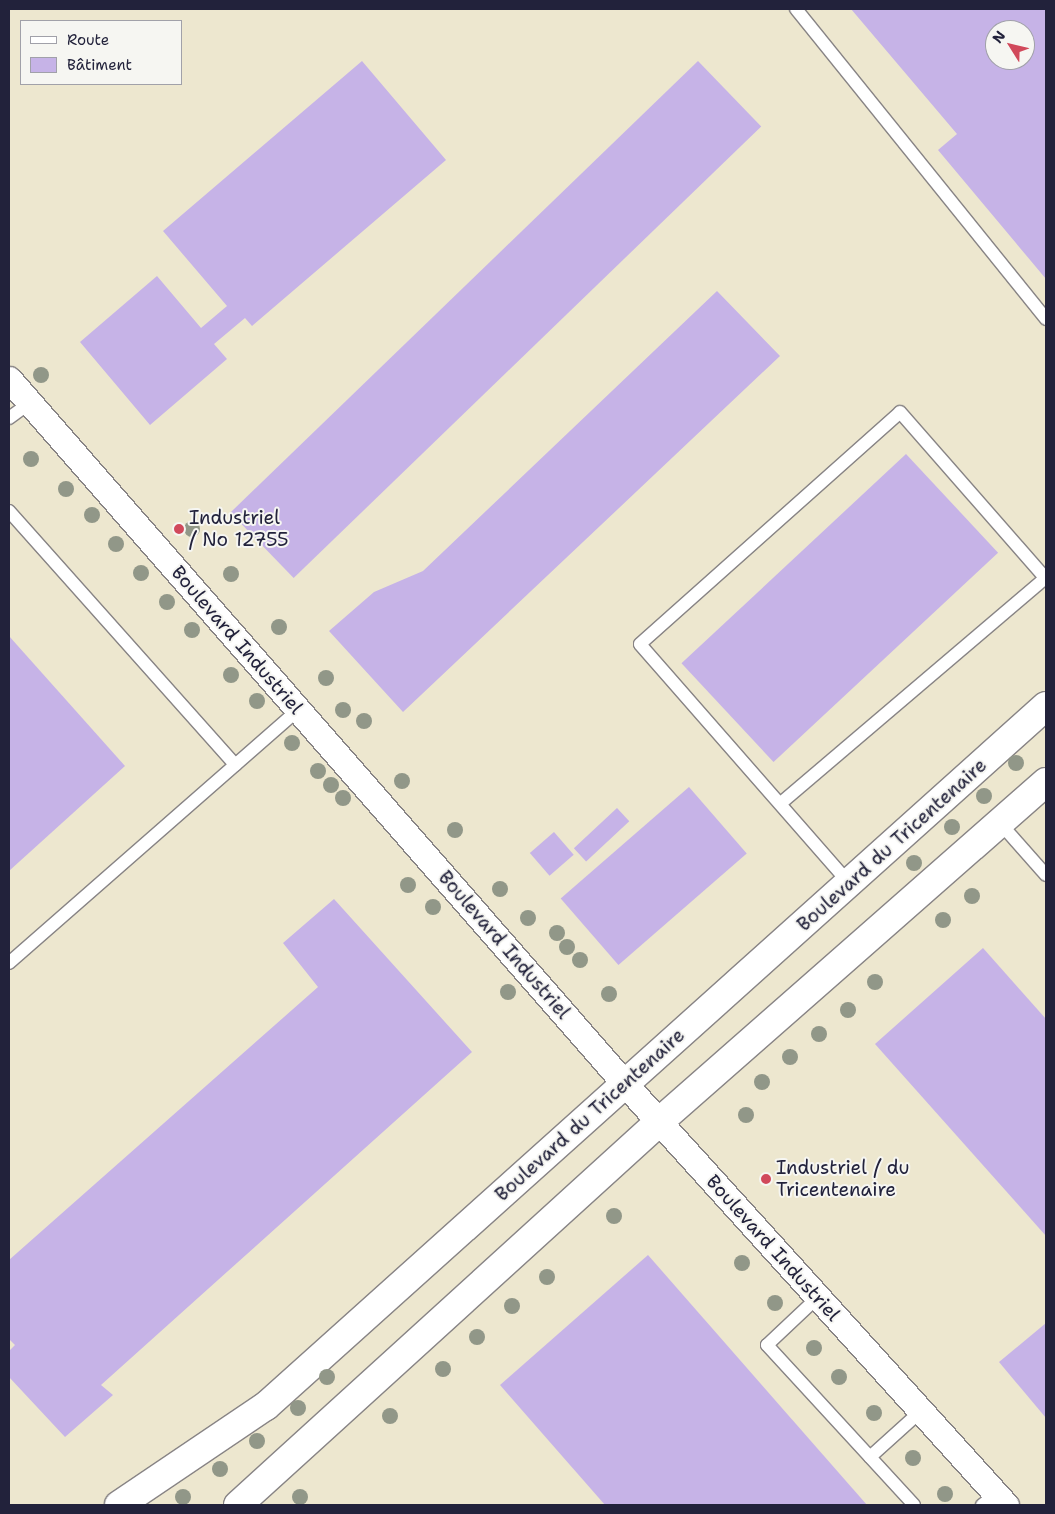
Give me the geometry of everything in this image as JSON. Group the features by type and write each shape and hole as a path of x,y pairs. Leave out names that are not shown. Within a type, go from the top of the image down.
{"street":[{"name":"Boulevard Industriel","path":"9,379 625,1084 921,1412 994,1502"},
{"name":"Boulevard du Tricentenaire","path":"119,1505 266,1406 1046,706"},
{"path":"238,1505 659,1122 1046,782"}],"lane":[{"path":"796,9 1046,319"},
{"path":"9,418 30,403"},
{"path":"781,804 1046,578 900,412 640,644 849,883"},
{"path":"9,511 235,764"},
{"path":"9,963 298,710"},
{"path":"1000,823 1046,875"},
{"path":"818,1297 767,1344 914,1505"},
{"path":"870,1457 921,1412"}],"building":[{"path":"851,9 1046,9 1046,279 938,150 957,134"},
{"path":"362,61 446,160 252,326 245,318 214,344 227,359 150,425 80,342 157,276 201,328 227,306 163,231"},
{"path":"698,61 761,126 294,578 230,513"},
{"path":"717,291 780,356 403,712 329,631 374,592 423,571"},
{"path":"906,454 998,553 774,762 681,663"},
{"path":"9,636 125,766 9,871"},
{"path":"689,787 747,853 618,965 561,899"},
{"path":"617,808 629,821 586,861 574,848"},
{"path":"554,832 574,855 550,876 530,853"},
{"path":"334,899 472,1052 101,1385 113,1395 65,1437 9,1377 9,1351 15,1345 9,1339 9,1260 318,987 283,943"},
{"path":"983,948 1046,1019 1046,1236 875,1044"},
{"path":"648,1255 867,1505 605,1505 500,1385"},
{"path":"1046,1323 1046,1418 999,1362"}],"place":[{"name":"Industriel / No 12755","path":"179,529"},
{"name":"Industriel / du Tricentenaire","path":"766,1179"}]}
